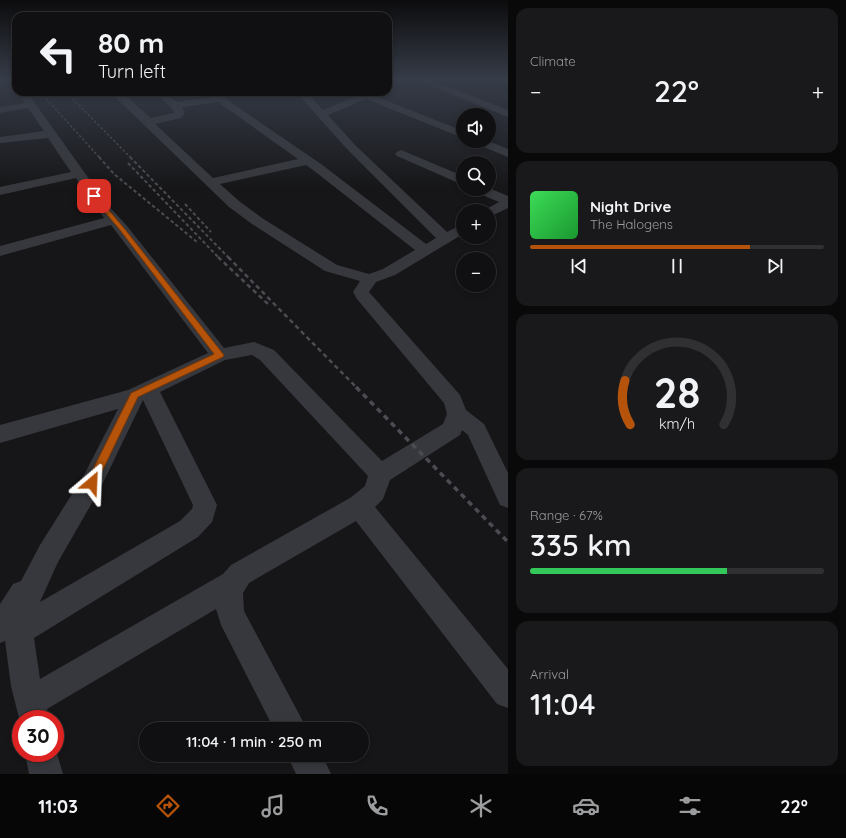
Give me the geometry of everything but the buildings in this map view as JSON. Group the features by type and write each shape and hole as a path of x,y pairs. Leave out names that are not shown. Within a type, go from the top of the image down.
{"street":[{"path":"38,116 102,207 220,355"},
{"path":"142,116 149,122 151,127 239,208 315,259 331,268 370,279"},
{"path":"149,122 176,116"},
{"path":"244,116 308,161 426,251"},
{"path":"324,116 351,146 454,233 389,272 370,279 361,292 365,299 453,400 457,414 476,430 508,498"},
{"path":"416,116 456,132"},
{"path":"0,140 51,134"},
{"path":"496,148 508,153"},
{"path":"401,154 456,178"},
{"path":"212,182 308,161"},
{"path":"0,191 79,174"},
{"path":"495,196 508,202"},
{"path":"496,209 508,202"},
{"path":"0,251 113,220"},
{"path":"0,434 105,405 141,392 220,355 254,348 267,355 380,474"},
{"path":"10,629 47,559 92,483 141,392"},
{"path":"10,629 188,529 203,514 205,505 141,392"},
{"path":"287,722 231,616 227,598 232,584 240,574 359,506 375,492 380,474 452,429 457,414"},
{"path":"359,506 508,693"},
{"path":"10,629 22,656 32,710 232,584"},
{"path":"43,762 46,774"},
{"path":"308,762 314,774"}],"railway":[{"path":"62,116 100,158"},
{"path":"90,116 131,158"},
{"path":"99,157 114,174 197,242"},
{"path":"130,157 229,258"},
{"path":"128,163 218,257"},
{"path":"185,204 211,232"},
{"path":"218,257 269,305"},
{"path":"228,257 357,388"},
{"path":"356,387 508,542"}],"route":[{"path":"92,483 135,395 220,355 122,229 94,196"}]}
